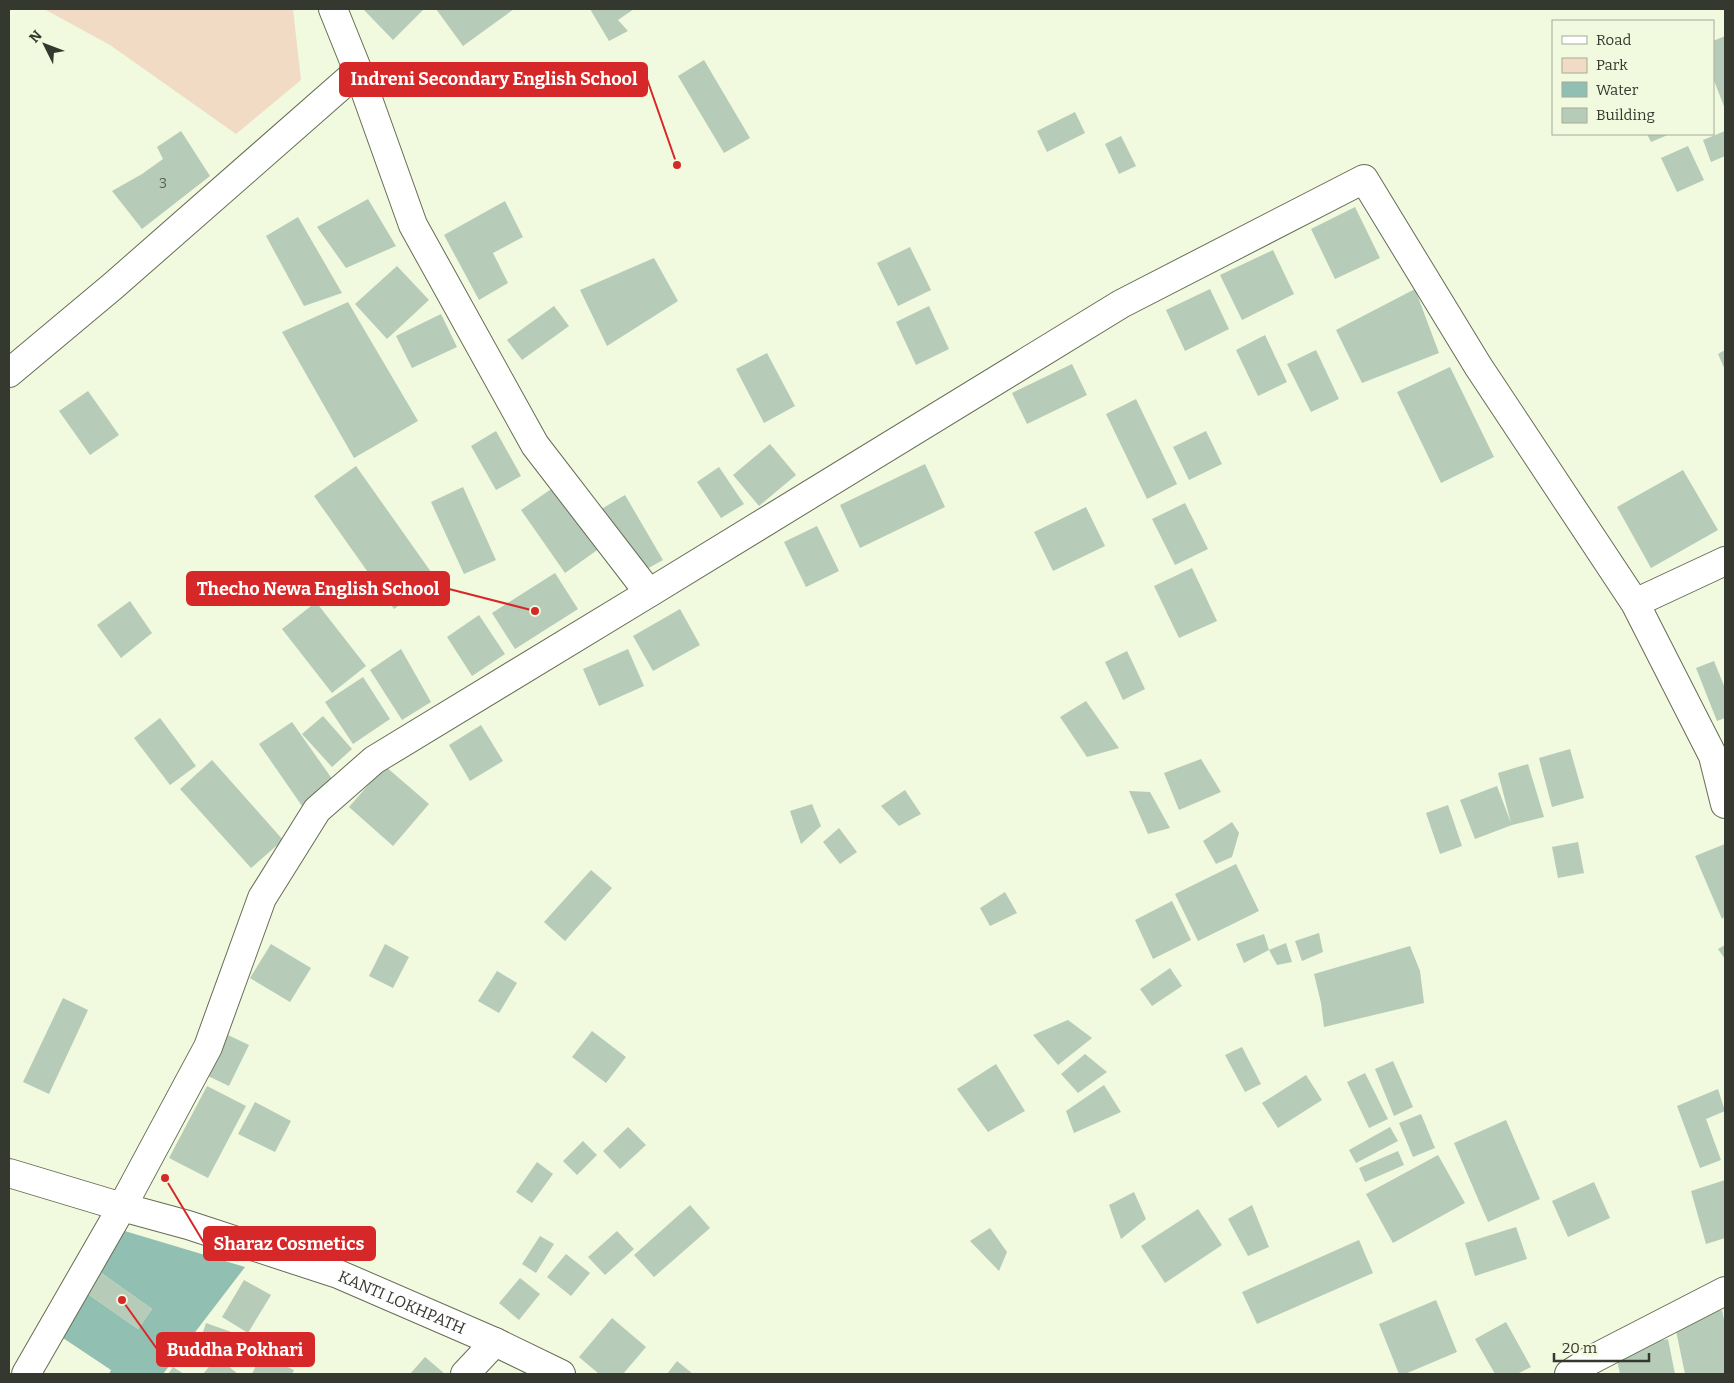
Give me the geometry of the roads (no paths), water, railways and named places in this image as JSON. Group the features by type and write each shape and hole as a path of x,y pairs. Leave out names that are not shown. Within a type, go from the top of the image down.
{"street":[{"path":"333,9 358,71 413,225 535,445 649,593"},
{"path":"9,373 113,286 358,71"},
{"path":"26,1374 122,1207 208,1047 262,898 317,810 374,760 1120,304 1364,179 1478,366 1635,603 1713,756 1725,804"},
{"path":"1635,603 1725,562"},
{"name":"KANTI LOKHPATH","path":"9,1173 188,1225 338,1274 495,1342 561,1374"},
{"path":"1569,1374 1591,1360 1725,1291"},
{"path":"465,1374 495,1342"}],"water":[{"path":"118,1229 245,1267 163,1374 109,1374 111,1370 57,1334","holes":["100,1272 152,1309 138,1329 85,1292"]}],"place":[{"name":"Indreni Secondary English School","path":"677,165"},
{"name":"Thecho Newa English School","path":"535,611"},
{"name":"Sharaz Cosmetics","path":"165,1178"},
{"name":"Buddha Pokhari","path":"122,1300"}]}
